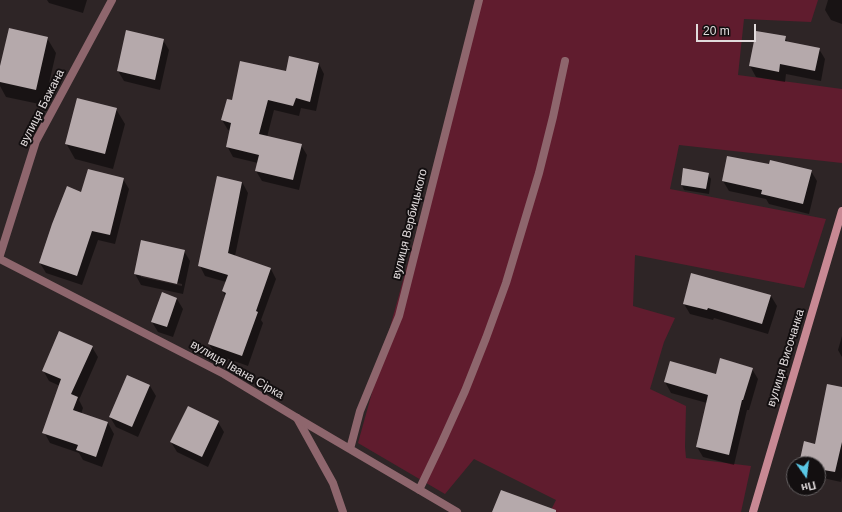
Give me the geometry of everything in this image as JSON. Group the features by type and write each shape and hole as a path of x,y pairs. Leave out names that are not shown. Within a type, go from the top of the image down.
{"street":[{"name":"вулиця Бажана","path":"0,255 36,141 112,0"},
{"name":"вулиця Вербицького","path":"350,449 360,411 399,316 479,0"},
{"path":"419,490 442,444 465,391 506,283 539,173 553,118 565,61"},
{"name":"вулиця Височанка","path":"753,512 842,211"},
{"name":"вулиця Івана Сірка","path":"0,259 224,374 457,512"},
{"path":"297,418 332,483 343,512"}],"shaded area":[{"path":"479,0 818,0 811,22 744,19 738,75 842,89 842,163 679,145 670,189 826,219 804,288 635,255 633,306 675,318 664,342 650,389 686,406 686,458 751,466 741,512 550,512 556,500 474,459 445,494 358,443 459,78"}],"building":[{"path":"9,28 48,37 36,90 0,82 0,66"},
{"path":"126,30 164,39 155,80 117,71"},
{"path":"756,31 786,36 785,41 820,48 815,71 780,64 779,72 749,66"},
{"path":"289,56 319,63 310,102 296,98 293,106 268,100 259,134 302,144 293,180 255,171 259,155 226,147 231,123 221,120 227,99 232,100 240,61 286,71"},
{"path":"77,98 117,108 105,154 65,144"},
{"path":"727,156 769,164 770,160 812,170 803,204 761,194 762,190 722,181"},
{"path":"683,168 709,173 706,189 681,185"},
{"path":"88,169 124,178 110,235 92,231 77,276 39,263 67,186 81,192"},
{"path":"217,176 242,182 228,253 271,268 256,311 258,312 242,356 208,344 226,293 222,291 228,275 198,266"},
{"path":"141,240 185,250 177,284 134,274"},
{"path":"691,273 771,295 762,324 708,308 707,310 683,304"},
{"path":"162,292 177,298 167,327 151,322"},
{"path":"59,331 93,346 71,394 78,397 73,410 108,422 96,457 76,450 78,445 42,433 61,379 42,371"},
{"path":"720,358 753,368 742,400 729,455 696,447 708,395 664,382 670,361 716,374"},
{"path":"127,375 150,385 132,427 109,417"},
{"path":"827,384 842,387 842,442 835,472 826,470 826,456 801,456 804,441 815,444"},
{"path":"188,406 219,421 202,457 170,442"},
{"path":"501,490 556,510 556,512 492,512"}]}
